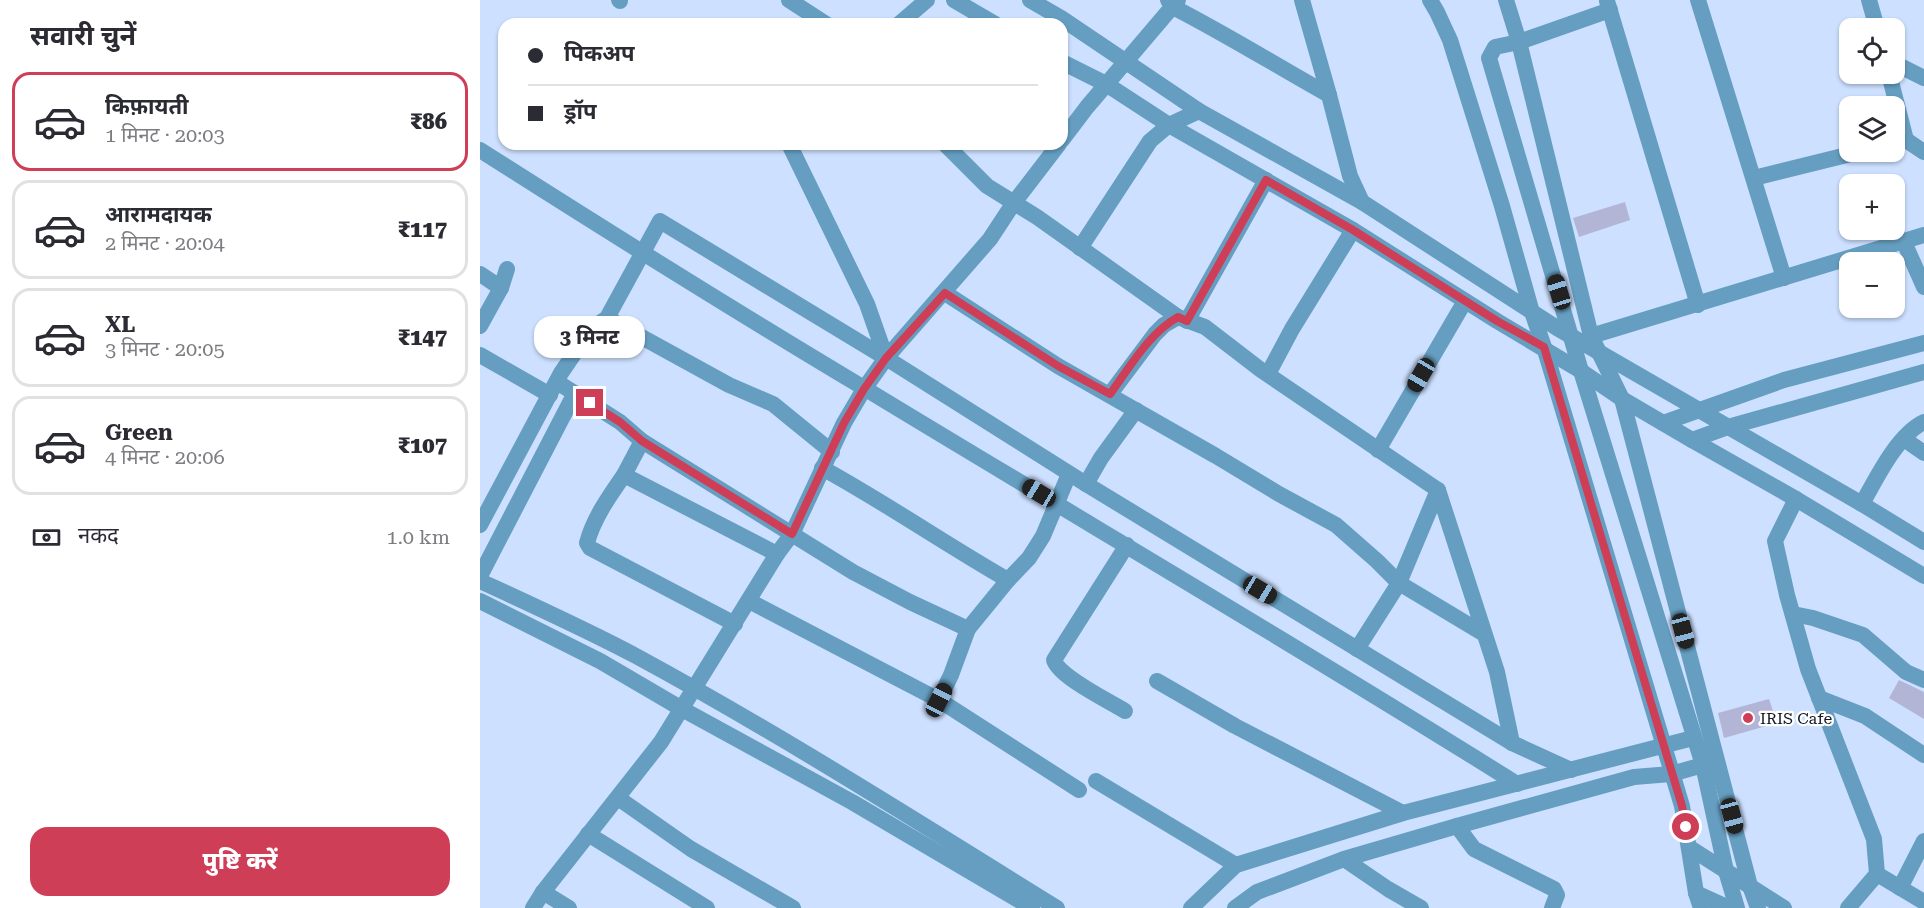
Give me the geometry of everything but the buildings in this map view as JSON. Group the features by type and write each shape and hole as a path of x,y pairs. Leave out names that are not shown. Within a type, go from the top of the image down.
{"street":[{"path":"789,0 817,18"},
{"path":"906,18 927,0"},
{"path":"954,0 985,18"},
{"path":"1030,0 1061,18"},
{"path":"1302,0 1350,176 1362,202"},
{"path":"1430,0 1450,40 1502,206 1531,309 1682,806 1699,900 1729,908"},
{"path":"1506,0 1519,42 1591,336 1622,399 1750,886 1758,908"},
{"path":"1698,0 1784,278"},
{"path":"1869,0 1874,18"},
{"path":"1068,132 1173,2 1329,95"},
{"path":"1698,305 1608,5 1519,42 1495,48 1489,58 1581,370 1703,765 1726,871 1737,908"},
{"path":"1068,23 1198,111 1362,202 1598,352 1924,542"},
{"path":"1068,65 1106,84 1169,125 1353,230 1581,370 1622,399 1924,576"},
{"path":"1905,68 1924,78"},
{"path":"1080,248 1150,141 1169,125 1198,111"},
{"path":"1905,143 1924,152"},
{"path":"480,150 642,253 864,389 1279,636 1516,784"},
{"path":"792,150 867,304 886,358"},
{"path":"951,150 987,186 1037,217 1182,319 1205,327 1268,374 1437,490 1497,672 1512,743"},
{"path":"533,908 543,892 661,742 695,689 777,554 792,534 844,423 864,389 886,358 990,239 1013,204 1054,150"},
{"path":"1754,178 1839,157"},
{"path":"1110,394 1155,334 1164,325 1182,319 1266,180"},
{"path":"480,525 485,505 553,389 591,329 607,318 660,221 1512,743 1571,770"},
{"path":"1268,374 1292,329 1353,230"},
{"path":"1591,336 1924,236"},
{"path":"1904,242 1924,287"},
{"path":"480,326 501,288 507,269"},
{"path":"480,274 501,288"},
{"path":"945,293 1058,366 1336,525 1399,583 1484,634"},
{"path":"1378,450 1465,300"},
{"path":"607,318 729,385 773,404 832,452"},
{"path":"1663,423 1784,380 1924,343"},
{"path":"480,356 553,389 575,393 620,422 642,441 853,572 968,629"},
{"path":"1692,440 1728,427 1924,372"},
{"path":"480,576 575,393"},
{"path":"1086,484 1101,458 1136,410"},
{"path":"1862,504 1879,474 1904,439 1915,426 1924,422"},
{"path":"1904,439 1924,453"},
{"path":"642,441 624,475 608,498 589,536 588,543 591,548 735,624"},
{"path":"822,468 900,512 959,552 1008,580"},
{"path":"939,700 968,629 1029,558 1043,536 1070,474"},
{"path":"624,475 777,554"},
{"path":"1357,649 1399,583 1437,490"},
{"path":"1796,500 1775,541 1808,669 1874,839 1877,874 1848,908"},
{"path":"1125,711 1066,675 1056,666 1054,660 1127,545"},
{"path":"480,581 575,625 695,689 860,786 1057,908"},
{"path":"480,601 600,661 682,709 852,802 1032,908"},
{"path":"749,601 939,700 1079,790"},
{"path":"1792,614 1813,618 1863,634 1906,672 1924,680"},
{"path":"1157,681 1235,726 1403,813"},
{"path":"1819,698 1865,717 1924,754"},
{"path":"1191,908 1236,865 1403,813 1694,738"},
{"path":"1239,907 1257,892 1344,859 1634,777 1671,774 1703,765"},
{"path":"1096,781 1236,865"},
{"path":"618,798 691,849 793,908"},
{"path":"1457,826 1474,849 1554,889 1557,895 1552,908"},
{"path":"588,834 700,906"},
{"path":"1900,888 1924,841"},
{"path":"1690,848 1784,908"},
{"path":"1344,859 1421,908"},
{"path":"1877,874 1924,902"},
{"path":"543,892 569,908"}],"place":[{"name":"IRIS Cafe","path":"1748,718"}],"route":[{"path":"590,403 620,422 642,441 792,534 844,423 864,389 886,358 945,293 1058,366 1110,394 1147,343 1164,325 1178,317 1187,321 1266,180 1353,230 1497,321 1544,347 1682,806 1686,827"}]}
